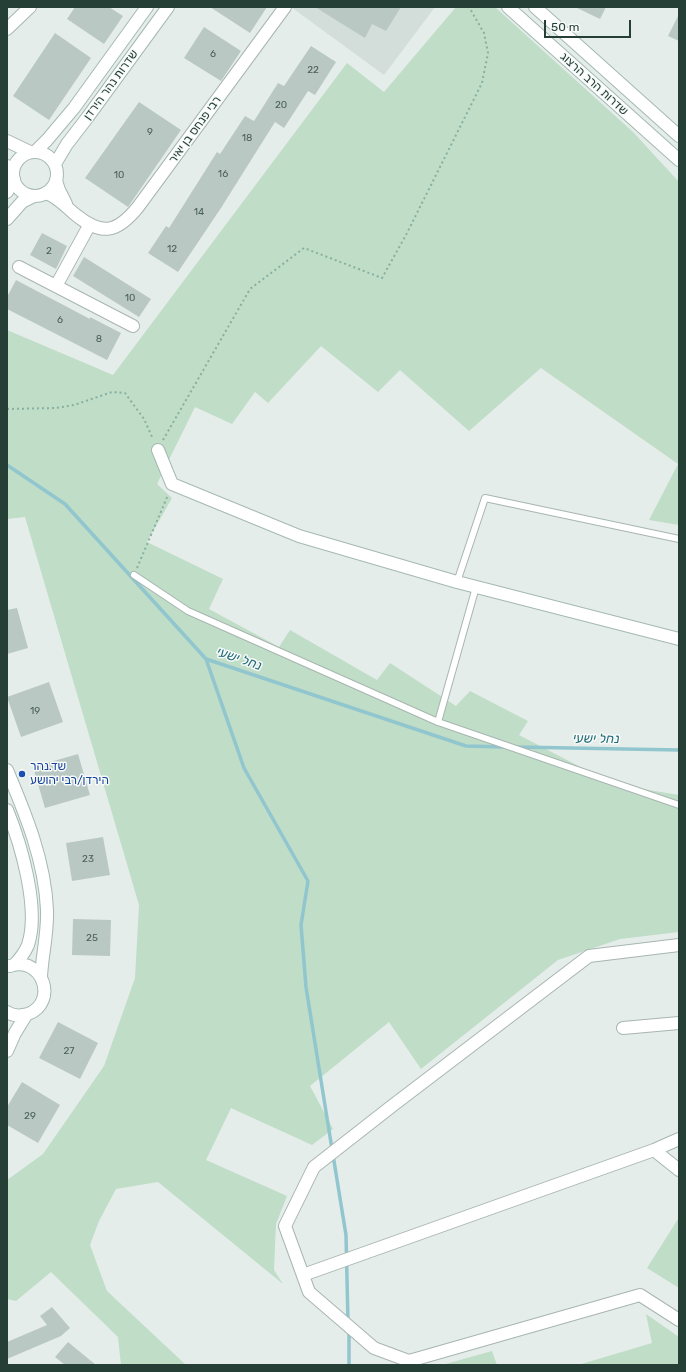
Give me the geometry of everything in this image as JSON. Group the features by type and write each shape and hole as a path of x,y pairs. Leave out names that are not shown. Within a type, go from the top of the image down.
{"street":[{"path":"7,29 30,7"},
{"name":"שדרות נהר הירדן","path":"32,152 47,140 70,113 147,7"},
{"name":"שדרות נהר הירדן","path":"55,164 67,144 168,7"},
{"name":"רבי פנחס בן יאיר","path":"40,194 60,201 90,224 101,229 109,229 125,221 132,214 285,7"},
{"name":"שדרות הרב הרצוג","path":"508,7 679,160"},
{"name":"שדרות הרב הרצוג","path":"535,7 679,136"},
{"path":"7,141 32,152 47,155 55,164 58,175 54,186 22,202 7,219"},
{"path":"7,192 11,173 16,162 24,155 32,152"},
{"path":"11,173 21,191 27,194 40,194"},
{"name":"רבי פנחס בן יאיר","path":"56,181 63,199 69,208"},
{"path":"56,286 90,224"},
{"path":"20,267 133,326"},
{"path":"158,450 172,484 299,536 457,582 679,639"},
{"path":"7,770 28,820 42,869 47,911 47,926 41,977"},
{"path":"7,810 26,872 31,912 28,945 20,959 11,966"},
{"path":"679,945 589,956 314,1167 285,1226 309,1292 374,1348 408,1361 640,1295 679,1320"},
{"path":"7,1012 18,1016 26,1015 39,1006 43,1000 45,992 41,977 36,971 30,967 22,965 11,966"},
{"path":"7,1051 26,1015"},
{"path":"623,1028 679,1023"},
{"path":"303,1275 654,1150 679,1139"},
{"path":"654,1150 679,1170"}],"lane":[{"path":"457,582 485,498 679,539"},
{"path":"134,575 188,611 438,722 679,805"},
{"path":"438,722 476,587"}],"path":[{"path":"158,450 250,289 304,248 382,278 406,235 482,83 488,53 484,33 469,7"},
{"path":"7,409 56,408 74,405 112,392 125,393 144,419 158,450"},
{"path":"134,575 172,484"}],"shaded area":[{"path":"291,7 435,7 384,75"}],"green space":[{"path":"456,7 495,7 634,133 679,182 679,525 649,520 678,464 541,368 469,431 400,370 378,392 321,346 268,403 255,392 232,424 195,407 157,484 172,498 147,542 223,579 209,609 279,647 290,630 377,680 390,663 456,706 470,691 528,721 519,735 613,784 679,795 679,932 620,939 558,960 421,1069 389,1022 310,1086 333,1129 312,1145 231,1108 206,1160 287,1196 276,1224 274,1270 283,1284 158,1182 116,1189 99,1221 90,1245 107,1291 186,1365 121,1365 118,1337 51,1272 16,1301 7,1299 7,1180 43,1154 104,1066 135,978 139,905 25,517 7,519 7,330 113,375 347,63 384,92"},
{"path":"679,1219 679,1288 647,1268"},
{"path":"646,1314 679,1337 679,1365 578,1365 652,1343"},
{"path":"492,1351 497,1365 442,1365"}],"building":[{"path":"75,7 109,7 123,16 104,44 67,19"},
{"path":"210,7 267,7 250,33"},
{"path":"315,7 401,7 386,31 372,24 365,38"},
{"path":"575,7 606,7 600,19"},
{"path":"679,14 679,41 668,36"},
{"path":"204,27 241,51 221,81 184,58"},
{"path":"55,33 91,58 49,120 13,96"},
{"path":"311,46 336,62 315,95 308,91 284,128 275,122 221,208 178,272 148,253 166,226 169,228 217,152 220,154 245,116 254,121 278,83 284,86"},
{"path":"139,102 181,130 128,207 85,178"},
{"path":"42,233 67,246 56,269 30,255"},
{"path":"84,257 151,299 139,317 73,276"},
{"path":"16,280 90,319 90,317 121,333 107,360 7,309 7,297"},
{"path":"17,608 28,648 7,654 7,610"},
{"path":"49,682 63,722 21,737 7,697"},
{"path":"78,754 90,795 45,808 33,767"},
{"path":"103,837 110,875 72,881 66,843"},
{"path":"73,919 111,920 110,956 72,955"},
{"path":"58,1022 98,1043 80,1079 39,1058"},
{"path":"22,1082 60,1105 38,1143 7,1125 7,1107"},
{"path":"52,1307 70,1328 61,1336 7,1359 7,1342 47,1325 40,1316"},
{"path":"68,1342 96,1365 65,1365 55,1357"}],"waterway":[{"name":"נחל ישעי","path":"7,465 65,504 206,659 466,746 504,747"},
{"path":"206,659 244,768 308,881 301,925 306,987 332,1149"},
{"name":"נחל ישעי","path":"516,747 679,750"},
{"path":"333,1155 346,1235 348,1322"},
{"path":"349,1330 349,1365"}],"place":[{"name":"שד.נהר הירדן/רבי יהושע","path":"22,774"}]}
